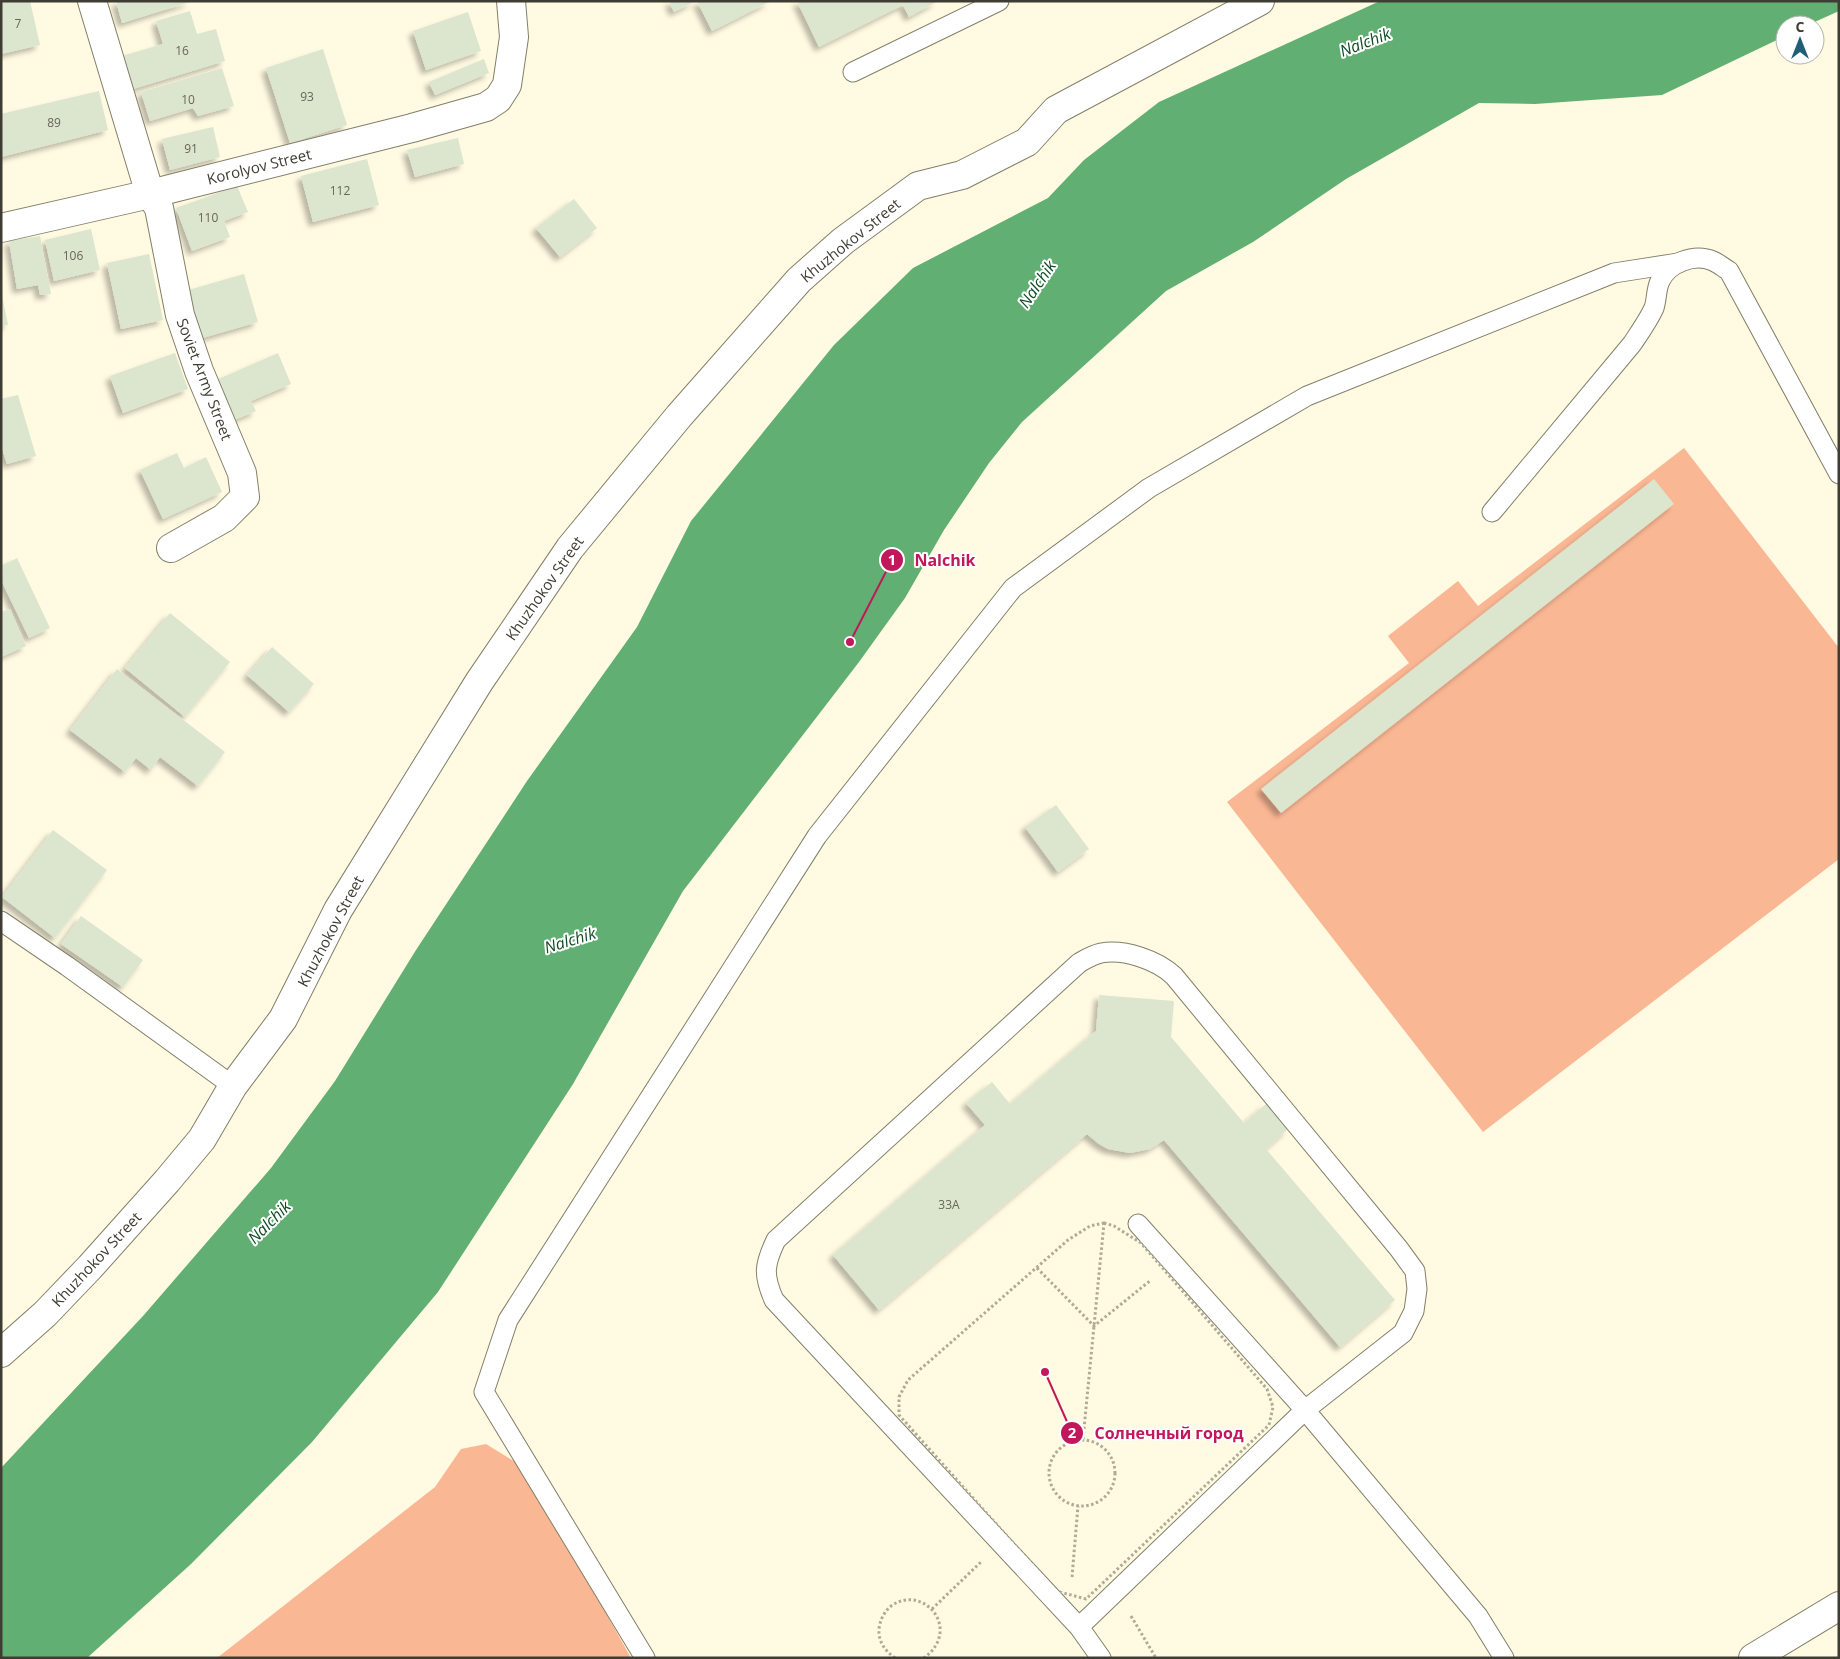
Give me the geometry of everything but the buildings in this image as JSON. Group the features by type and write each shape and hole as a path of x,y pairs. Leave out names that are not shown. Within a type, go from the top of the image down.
{"street":[{"name":"Soviet Army Street","path":"92,1 150,194 159,208 180,315 199,371 242,473 245,497 224,518 171,548"},
{"name":"Korolyov Street","path":"1,228 150,194 412,128 486,107 498,98 507,85 514,37 511,1"},
{"name":"Khuzhokov Street","path":"1,1353 45,1314 167,1181 202,1139 233,1086 283,1019 338,910 479,682 570,548 679,416 799,280 843,241 918,186 962,175 1027,142 1056,110 1260,1"},
{"path":"1753,1658 1839,1606"}],"lane":[{"path":"853,72 998,1"},
{"path":"644,1658 484,1392 508,1320 817,836 1013,588 1150,488 1307,396 1614,272 1678,263 1695,258 1712,260 1729,271 1839,474"},
{"path":"1492,512 1632,344 1645,326 1655,305 1659,282 1667,271 1678,263"},
{"path":"1,921 67,966 233,1086"},
{"path":"1079,1627 1305,1410 1402,1333 1414,1311 1417,1289 1415,1271 1399,1249 1174,976 1156,962 1102,953 1091,956 1079,963 776,1240 766,1267 766,1282 774,1300 1005,1540 1079,1627 1100,1658"},
{"path":"1138,1224 1305,1410 1478,1616 1504,1658"}],"path":[{"path":"1083,1439 1104,1223"},
{"path":"1104,1223 1114,1226 1141,1243 1164,1269 1267,1389 1273,1407 1269,1425 1086,1599 1056,1591 1005,1540 900,1415 899,1397 908,1380 1037,1268 1068,1240 1090,1226 1104,1223"},
{"path":"1037,1268 1094,1326"},
{"path":"1094,1326 1164,1269"},
{"path":"1083,1439 1094,1442 1110,1455 1114,1465 1115,1476 1112,1486 1098,1502 1078,1506 1067,1503 1054,1491 1048,1476 1049,1464 1054,1454 1062,1446 1072,1441 1083,1439"},
{"path":"1070,1595 1078,1506"},
{"path":"932,1609 1005,1540"},
{"path":"895,1658 886,1651 881,1642 879,1632 880,1621 885,1612 893,1605 908,1600 923,1603 932,1609 938,1618 940,1637 936,1646 924,1658"}],"shaded area":[{"path":"1684,448 1839,648 1839,859 1483,1132 1227,802 1409,663 1388,636 1458,581 1478,606"},
{"path":"486,1444 525,1468 631,1658 217,1658 435,1487 461,1449"}],"water":[{"path":"1380,1 1839,1 1839,11 1825,17 1825,15 1775,15 1775,41 1662,95 1535,104 1479,103 1346,179 1253,242 1166,291 1022,422 989,463 944,530 905,598 859,662 683,891 573,1084 438,1292 312,1442 191,1564 87,1658 1,1658 1,1468 143,1316 271,1168 335,1081 416,950 527,781 637,627 691,521 834,345 913,268 1048,198 1084,160 1159,102"}],"place":[{"name":"Nalchik","path":"850,642"},
{"name":"Солнечный город","path":"1045,1372"}]}
